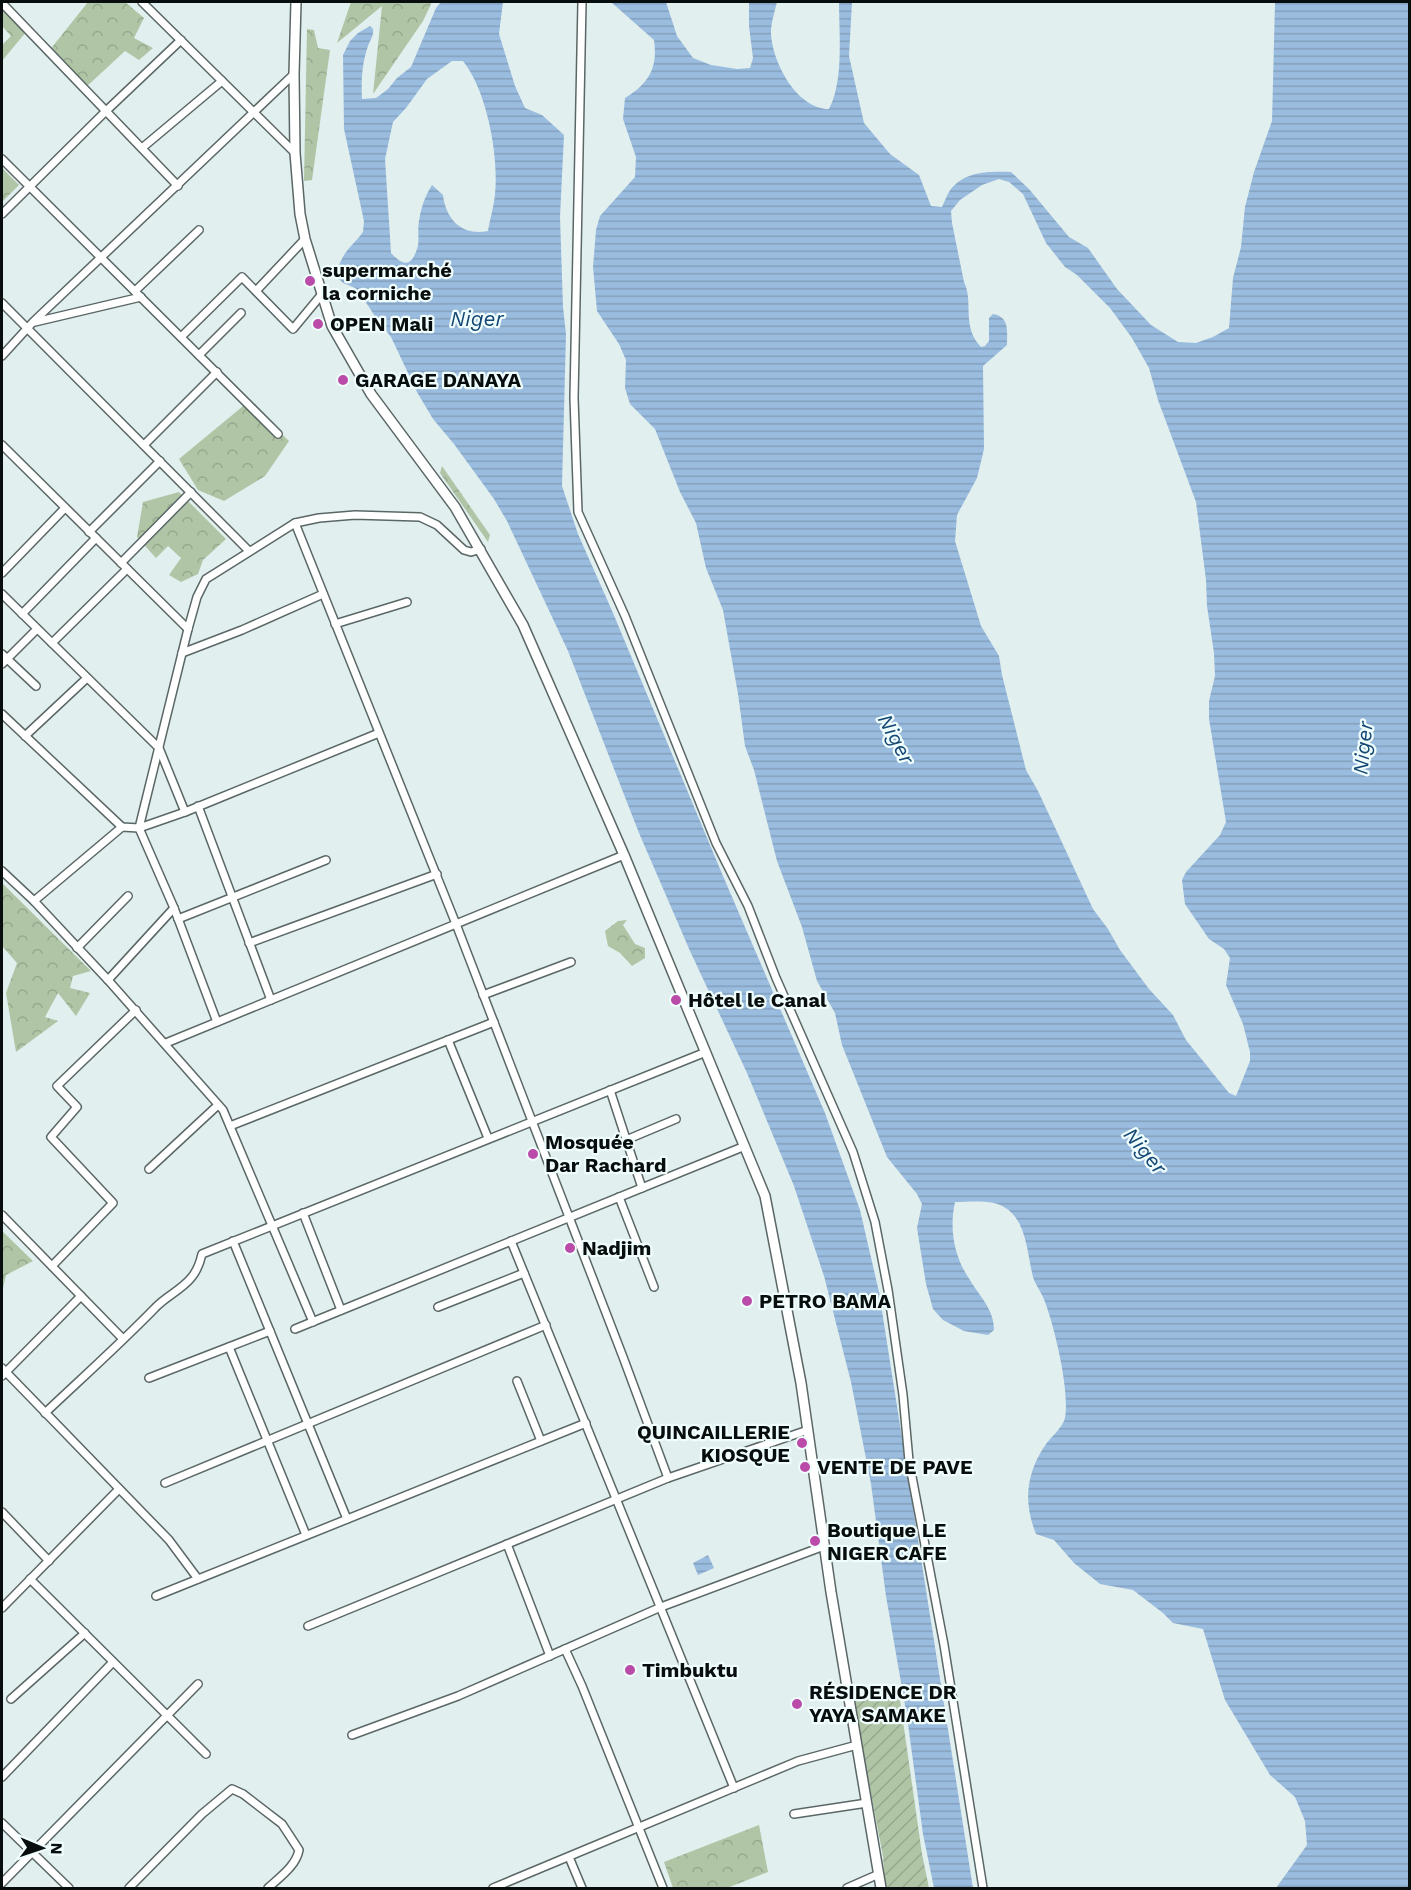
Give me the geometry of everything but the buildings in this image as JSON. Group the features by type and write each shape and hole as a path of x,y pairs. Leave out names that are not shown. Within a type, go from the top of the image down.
{"main road":[{"path":"296,2 295,153 300,213 305,239 332,326 371,394 455,507 524,625 624,855 765,1196 799,1372 824,1546 881,1888"}],"street":[{"path":"142,2 295,153"},
{"path":"582,2 574,398 578,512 625,616 716,843 748,906 776,978 853,1152 875,1222 888,1290 903,1395 909,1461 944,1645 983,1888"},
{"path":"2,3 178,186"},
{"path":"2,214 181,40"},
{"path":"2,356 33,322 294,74"},
{"path":"142,148 222,81"},
{"path":"2,159 278,434"},
{"path":"33,322 138,294 199,230"},
{"path":"256,291 305,239"},
{"path":"181,337 242,277 293,329 322,294"},
{"path":"2,303 249,551"},
{"path":"199,355 242,313"},
{"path":"144,445 216,372"},
{"path":"2,445 188,629"},
{"path":"89,532 160,461"},
{"path":"121,563 191,492"},
{"path":"2,573 65,508"},
{"path":"217,1022 174,908 139,828 188,629 197,597 206,579 295,523 319,518 355,515 420,517 437,525 464,550 471,552 481,549"},
{"path":"295,523 437,874 668,1478"},
{"path":"22,614 96,538"},
{"path":"52,644 127,569"},
{"path":"2,594 159,748 185,812"},
{"path":"182,653 242,630 323,594"},
{"path":"335,624 407,602"},
{"path":"36,686 3,659 37,629"},
{"path":"25,736 87,678"},
{"path":"3,719 25,736 122,826 139,828 185,812 379,733"},
{"path":"198,806 271,1000"},
{"path":"34,901 122,826"},
{"path":"166,1043 624,855"},
{"path":"178,919 327,860"},
{"path":"2,871 34,901 108,980 223,1110 313,1322"},
{"path":"249,943 437,874"},
{"path":"77,948 128,896"},
{"path":"108,980 174,908"},
{"path":"483,995 571,962"},
{"path":"52,1266 113,1203 51,1137 77,1107 57,1086 135,1010"},
{"path":"230,1126 494,1022"},
{"path":"447,1040 488,1138"},
{"path":"45,1413 142,1323 157,1305 180,1291 200,1263 202,1254 706,1052"},
{"path":"610,1090 642,1188"},
{"path":"149,1168 218,1104"},
{"path":"626,1140 676,1119"},
{"path":"295,1329 746,1146"},
{"path":"620,1197 654,1287"},
{"path":"303,1213 341,1310"},
{"path":"2,1215 123,1339"},
{"path":"233,1241 347,1519"},
{"path":"512,1241 734,1788"},
{"path":"438,1307 524,1273"},
{"path":"81,1296 3,1372 169,1540 198,1579"},
{"path":"165,1483 546,1325"},
{"path":"149,1378 270,1331"},
{"path":"229,1347 306,1535"},
{"path":"517,1381 541,1441"},
{"path":"156,1596 586,1423"},
{"path":"308,1626 668,1478 808,1430"},
{"path":"2,1608 119,1489"},
{"path":"2,1512 49,1561"},
{"path":"507,1544 550,1656"},
{"path":"352,1735 458,1696 661,1607 824,1546"},
{"path":"30,1579 206,1754"},
{"path":"11,1700 85,1632"},
{"path":"565,1649 663,1888"},
{"path":"2,1777 113,1662"},
{"path":"2,1883 198,1684"},
{"path":"494,1888 798,1761 858,1744"},
{"path":"129,1888 202,1814 231,1789 243,1794 282,1824 299,1850 291,1867 268,1888"},
{"path":"794,1814 867,1803"},
{"path":"2,1823 69,1888"},
{"path":"569,1857 582,1888"},
{"path":"847,1888 879,1875"}],"green space":[{"path":"88,2 125,2 144,18 134,38 153,48 139,60 125,51 85,88 49,51"},
{"path":"351,2 432,2 423,21 373,94 382,6 337,43"},
{"path":"2,9 26,32 2,61 2,45 11,36 2,26"},
{"path":"307,29 314,30 318,48 330,50 312,180 304,181"},
{"path":"2,168 19,185 2,202"},
{"path":"248,402 289,441 265,476 224,501 198,490 179,459"},
{"path":"442,466 490,535 488,542 440,473"},
{"path":"179,492 226,539 203,560 198,574 181,582 169,575 181,558 168,546 156,558 137,537 143,502"},
{"path":"2,883 91,971 73,976 70,988 90,993 76,1016 58,993 45,1017 58,1021 16,1052 6,993 17,963 2,946"},
{"path":"627,920 623,925 635,944 645,948 645,958 632,966 620,953 608,946 605,931 618,921"},
{"path":"2,1231 33,1261 6,1275 2,1293"},
{"path":"855,1693 900,1700 929,1888 885,1888 883,1856 854,1705"},
{"path":"759,1825 768,1872 727,1888 673,1888 664,1862"}],"water":[{"name":"Niger","path":"441,2 503,2 499,34 515,86 525,108 542,115 564,135 560,217 566,334 562,486 578,534 825,1113 860,1210 879,1292 973,1888 934,1888 923,1834 871,1484 851,1382 824,1276 794,1186 747,1073 690,951 639,833 568,651 507,521 494,499 433,419 417,392 391,337 360,293 337,277 343,257 363,232 364,221 344,129 343,55 350,41 358,33 370,26 373,29 363,65 362,99 376,98 411,67 436,8","holes":["452,61 463,61 479,89 490,124 493,143 496,179 488,231 470,231 457,224 448,212 443,195 432,185 421,211 415,255 409,262 402,262 391,253 385,159 393,122 427,79"]},
{"path":"611,2 666,2 677,36 693,58 711,65 737,69 750,68 753,58 749,2 777,2 771,29 775,54 780,67 796,92 806,101 817,107 829,109 839,71 839,2 852,2 849,56 864,123 890,154 919,175 931,206 942,207 951,189 971,175 986,172 1011,172 1029,189 1069,237 1088,248 1117,289 1151,325 1178,342 1196,343 1229,328 1233,278 1241,247 1245,207 1254,172 1272,121 1275,2 1409,2 1409,1888 1276,1888 1307,1845 1305,1821 1295,1797 1270,1775 1225,1700 1203,1629 1173,1623 1133,1590 1100,1584 1074,1563 1054,1540 1036,1534 1029,1511 1031,1477 1039,1455 1064,1421 1065,1391 1052,1323 1033,1277 1022,1229 1012,1213 999,1204 973,1201 955,1202 953,1212 954,1242 960,1262 989,1309 994,1330 988,1335 964,1331 943,1320 933,1309 926,1284 917,1228 922,1204 917,1194 887,1157 842,1045 835,1013 817,981 802,927 777,861 754,770 745,746 723,610 706,568 696,523 680,492 655,429 630,404 625,388 626,360 619,344 597,311 593,267 596,230 600,216 635,177 636,157 623,119 625,98 640,87 650,74 655,59 654,40","holes":["999,179 1009,182 1023,194 1046,243 1065,267 1077,275 1110,308 1132,338 1149,368 1158,400 1196,502 1214,653 1215,676 1209,701 1209,719 1226,822 1220,835 1186,872 1182,880 1185,904 1209,939 1224,949 1230,958 1226,985 1243,1024 1250,1052 1250,1061 1236,1096 1229,1093 1186,1040 1173,1015 1149,989 1093,909 1026,770 999,656 981,626 955,541 957,515 977,478 984,449 983,366 1007,345 1007,335 1005,321 993,314 989,318 989,341 985,346 981,347 971,331 967,290 951,211 960,200 982,185"]},
{"path":"708,1555 714,1568 698,1575 693,1563"}],"place":[{"name":"supermarché la corniche","path":"310,281"},
{"name":"OPEN Mali","path":"318,324"},
{"name":"GARAGE DANAYA","path":"343,380"},
{"name":"Hôtel le Canal","path":"676,1000"},
{"name":"Mosquée Dar Rachard","path":"533,1154"},
{"name":"Nadjim","path":"570,1248"},
{"name":"PETRO BAMA","path":"747,1301"},
{"name":"QUINCAILLERIE KIOSQUE","path":"802,1443"},
{"name":"VENTE DE PAVE","path":"805,1467"},
{"name":"Boutique LE NIGER CAFE","path":"815,1541"},
{"name":"Timbuktu","path":"630,1670"},
{"name":"RÉSIDENCE DR YAYA SAMAKE","path":"797,1704"}]}
